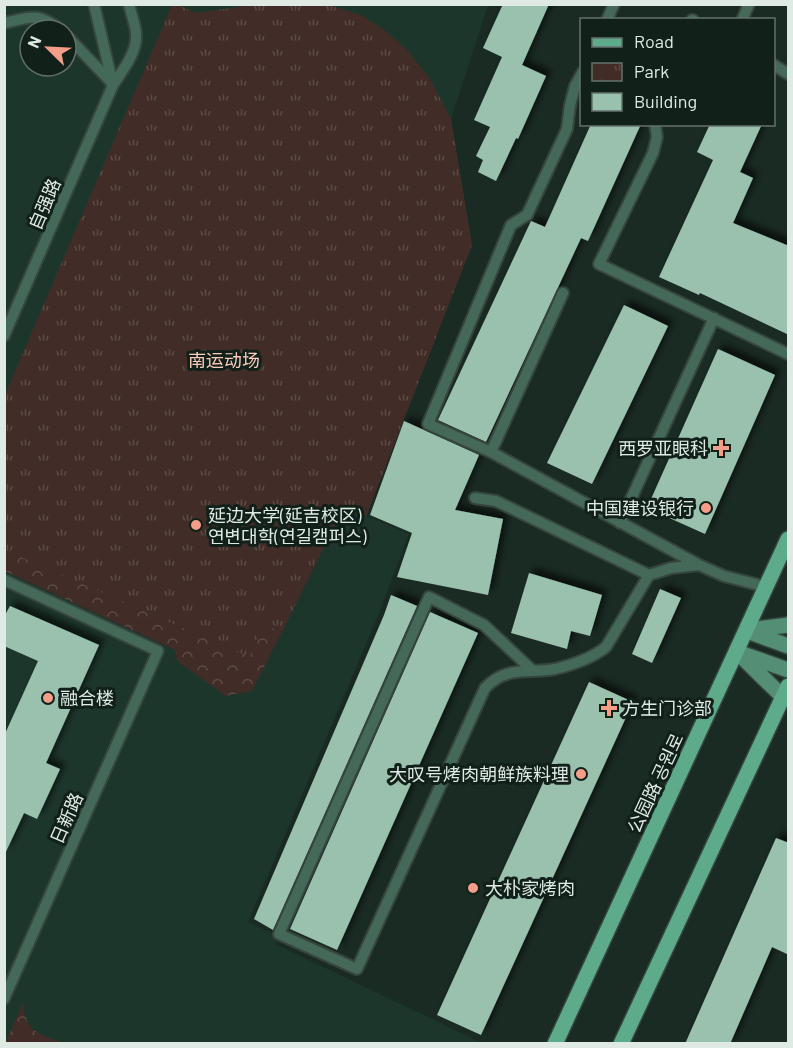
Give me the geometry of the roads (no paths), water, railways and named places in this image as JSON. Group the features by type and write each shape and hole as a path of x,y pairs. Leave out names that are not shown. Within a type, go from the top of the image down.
{"main road":[{"name":"公园路 공원로","path":"555,1044 789,539"},
{"path":"621,1044 787,694"}],"street":[{"path":"747,631 789,625"},
{"path":"747,631 789,646"},
{"path":"737,652 789,670"},
{"path":"737,652 787,694"}],"lane":[{"path":"94,4 113,85"},
{"name":"自强路","path":"4,336 113,85 128,63 136,43 129,4"},
{"path":"608,18 614,4"},
{"path":"78,48 113,85"},
{"path":"775,66 789,74"},
{"path":"580,77 570,105 567,129 527,215 511,225 428,424 491,452 699,565 724,576 767,587"},
{"path":"655,126 657,137 653,153 599,264 789,354"},
{"path":"491,452 563,293"},
{"path":"620,522 714,318"},
{"path":"475,498 496,501 649,575"},
{"path":"532,670 484,625 429,597 279,934 357,969 485,688 505,673 554,669 595,656 606,647 649,575 671,568 699,565"},
{"name":"日新路","path":"4,580 158,651 4,999"}],"place":[{"name":"西罗亚眼科","path":"721,448"},
{"name":"中国建设银行","path":"706,508"},
{"name":"延边大学(延吉校区) 연변대학(연길캠퍼스)","path":"196,525"},
{"name":"融合楼","path":"48,698"},
{"name":"方生门诊部","path":"609,708"},
{"name":"大叹号烤肉朝鲜族料理","path":"581,774"},
{"name":"大朴家烤肉","path":"473,888"}],"park label":[{"name":"南运动场","path":"224,360"}]}
